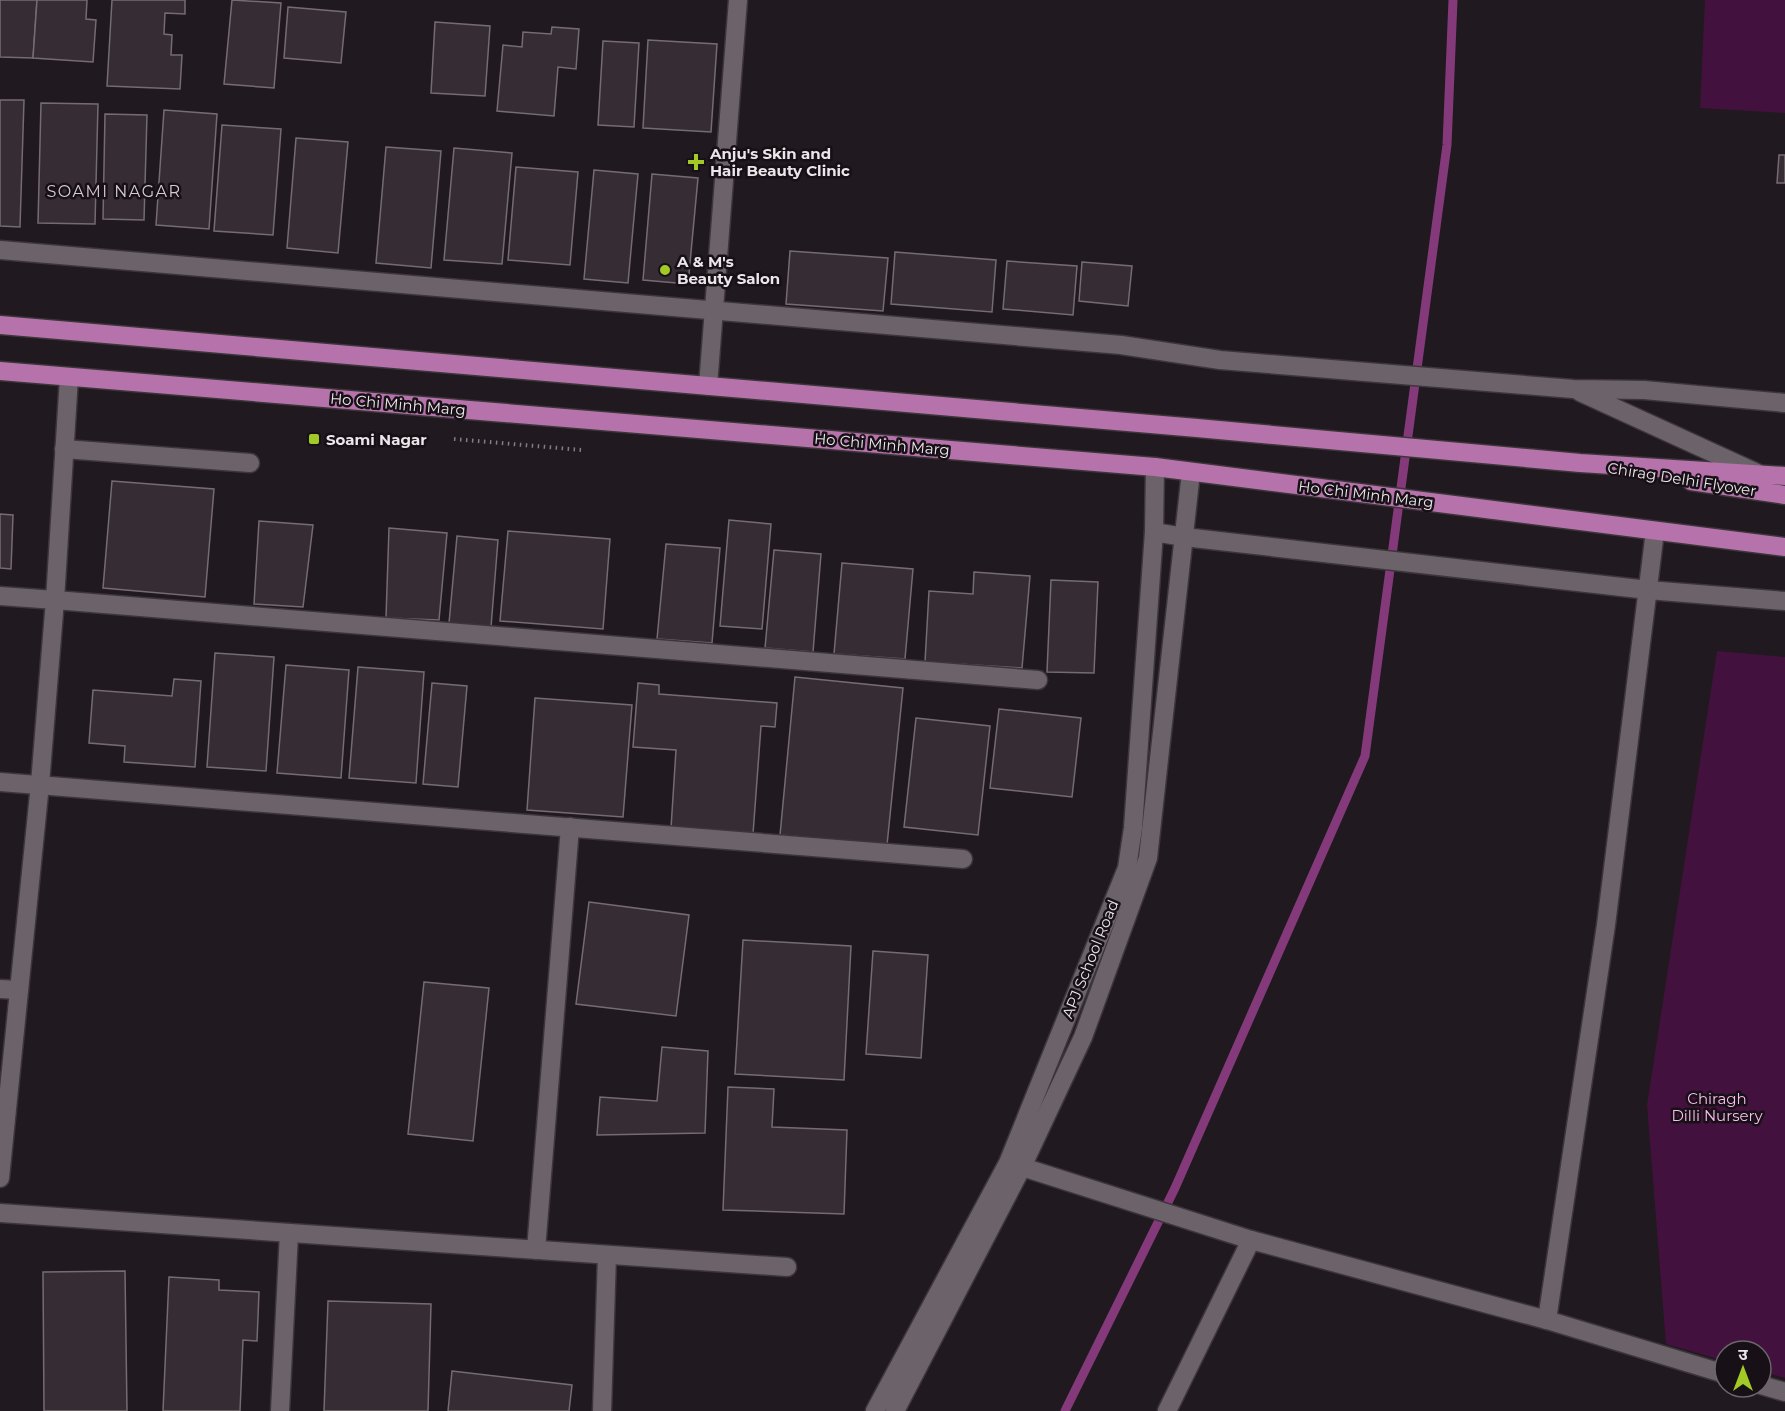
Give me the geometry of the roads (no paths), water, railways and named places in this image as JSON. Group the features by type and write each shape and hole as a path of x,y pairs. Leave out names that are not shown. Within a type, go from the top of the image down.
{"main road":[{"path":"0,325 1197,428 1580,464 1785,476"},
{"name":"Ho Chi Minh Marg","path":"0,371 1155,467 1762,544 1785,550"},
{"name":"Chirag Delhi Flyover","path":"1580,464 1785,495"}],"street":[{"path":"708,386 738,0"},
{"path":"0,250 1121,345 1220,360 1573,389 1644,390 1785,403"},
{"path":"0,1178 2,1124 19,990 40,784 55,600 69,376"},
{"path":"1573,389 1759,474"},
{"path":"64,449 250,464"},
{"name":"APJ School Road","path":"875,1411 1015,1165 1128,868 1133,828 1154,532 1155,467"},
{"path":"896,1411 1015,1165 1083,1036 1148,858 1191,471"},
{"path":"1547,1320 1606,925 1655,531"},
{"path":"1154,532 1648,590 1785,601"},
{"path":"0,596 1038,680"},
{"path":"0,782 963,860"},
{"path":"536,1250 570,827"},
{"path":"0,989 19,990"},
{"path":"1015,1165 1251,1240 1547,1320 1713,1370"},
{"path":"0,1213 787,1267"},
{"path":"280,1411 289,1233"},
{"path":"1167,1411 1251,1240"},
{"path":"602,1411 607,1255"}],"waterway":[{"path":"1065,1411 1175,1188 1365,756 1447,145 1453,0"}],"place":[{"name":"Anju's Skin and Hair Beauty Clinic","path":"696,162"},
{"name":"A & M's Beauty Salon","path":"665,270"},
{"name":"Soami Nagar","path":"314,439"}],"district":[{"name":"SOAMI NAGAR","path":"114,191"}],"park label":[{"name":"Chiragh Dilli Nursery","path":"1717,1106"}]}
